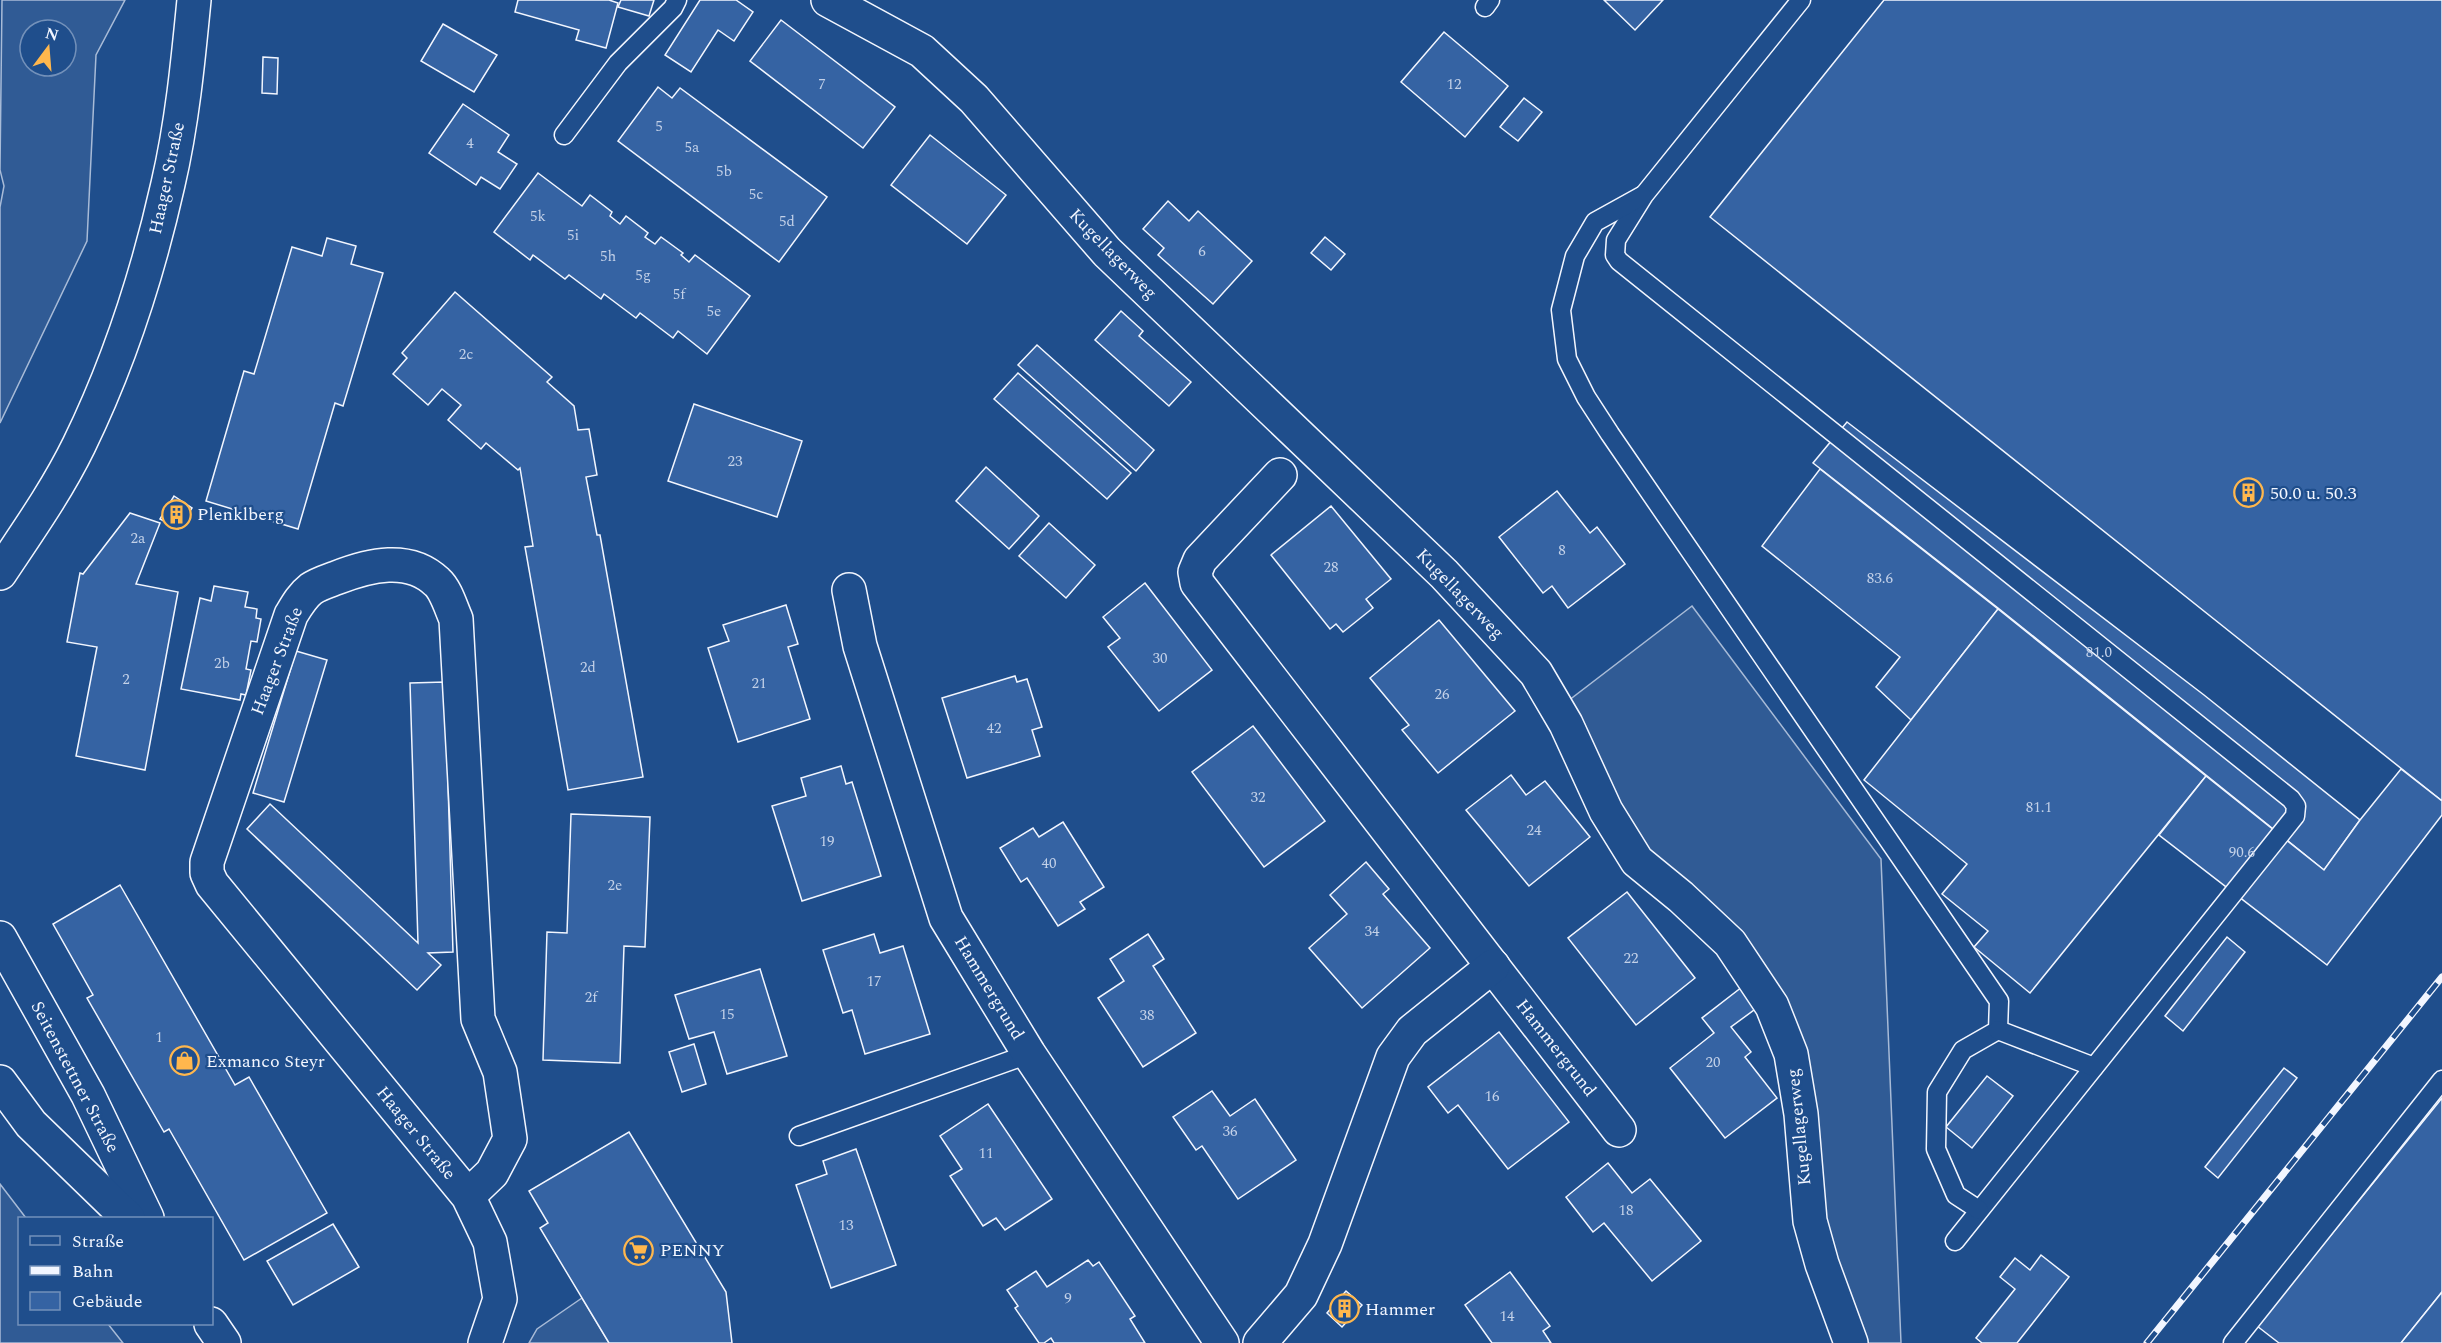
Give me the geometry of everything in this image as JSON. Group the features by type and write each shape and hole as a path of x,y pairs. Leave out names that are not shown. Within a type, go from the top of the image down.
{"street":[{"name":"Haager Straße","path":"0,573 42,511 78,446 114,364 147,264 169,183 184,91 194,0"},
{"name":"Kugellagerweg","path":"828,0 922,51 974,99 1107,252 1444,574 1536,673 1566,724 1606,811 1637,861 1681,897 1730,943 1772,1006 1791,1054 1801,1114 1810,1221 1822,1264 1851,1343"},
{"name":"Hammergrund","path":"1280,475 1200,560 1195,572 1197,583 1619,1130"},
{"name":"Haager Straße","path":"468,1196 492,1173 510,1139 500,1072 478,1019 456,619 439,583 410,566 397,564 357,570 313,587 301,598 291,615 207,862 207,873 212,884 468,1196 490,1242 500,1299 484,1343"},
{"name":"Hammergrund","path":"849,590 860,646 946,918 1029,1054 1222,1343"},
{"name":"Seitenstettner Straße","path":"0,938 88,1095 147,1217"},
{"path":"1260,1343 1301,1295 1325,1244 1393,1057 1412,1031 1493,966"},
{"path":"0,1082 31,1124 127,1217"},
{"path":"212,1325 224,1343"}],"lane":[{"path":"564,135 618,63 673,8 677,0"},
{"path":"1801,0 1644,195 1616,240 1616,255 1619,261 2281,791 2296,806 2295,816 1955,1241"},
{"path":"1644,195 1595,222 1575,256 1561,310 1567,359 1586,397 1610,434 1999,1001 1998,1029"},
{"path":"1998,1029 2094,1067"},
{"path":"1979,1210 1956,1195 1936,1149 1937,1092 1963,1050 1998,1029"},
{"path":"799,1136 1029,1054"},
{"path":"2233,1343 2442,1080"}],"shaded area":[{"path":"2,0 125,0 96,55 87,241 0,423 0,207 4,186 0,170"},
{"path":"1692,606 1881,859 1901,1343 1868,1343 1825,1234 1806,1060 1643,846 1596,764 1568,701"},
{"path":"0,1184 25,1217 18,1217 18,1325 109,1325 123,1343 0,1343"},
{"path":"582,1298 609,1343 529,1343 537,1329"}],"building":[{"path":"518,0 609,0 618,3 606,48 576,40 579,30 515,12"},
{"path":"621,0 654,0 649,16 618,7"},
{"path":"700,0 736,0 753,12 734,41 718,30 691,72 665,55"},
{"path":"1604,0 1663,0 1635,30"},
{"name":"50.0 u. 50.3","path":"1884,0 2442,0 2442,801 1710,217"},
{"path":"781,20 895,107 863,148 750,61"},
{"path":"443,24 497,55 474,92 421,61"},
{"path":"1444,32 1508,86 1465,137 1401,82"},
{"path":"263,57 278,58 277,94 262,93"},
{"path":"658,87 672,98 680,88 827,197 779,262 618,141"},
{"path":"1524,98 1542,112 1518,141 1500,127"},
{"path":"463,104 509,135 498,152 517,164 500,189 481,177 476,185 429,153"},
{"path":"930,135 1006,195 967,244 891,185"},
{"path":"538,173 582,206 590,195 612,212 610,216 620,224 626,216 648,233 645,237 655,244 661,237 683,253 681,255 689,262 695,255 750,296 707,354 678,331 673,338 640,313 636,318 604,294 601,299 569,275 565,279 533,255 530,260 494,232"},
{"path":"1168,201 1189,221 1198,211 1252,261 1213,304 1158,255 1164,248 1143,229"},
{"path":"1325,237 1345,254 1331,270 1311,253"},
{"path":"327,238 356,246 351,264 383,273 343,406 335,403 298,529 206,501 244,371 254,374 292,247 322,256"},
{"path":"455,292 552,377 547,382 574,406 578,430 589,429 597,475 586,477 597,535 600,535 643,777 568,790 525,547 533,546 520,468 518,470 486,443 481,449 448,420 461,405 442,389 428,405 393,374 407,358 402,353"},
{"path":"1121,311 1143,331 1139,336 1191,382 1169,406 1095,340"},
{"path":"1037,345 1154,450 1136,471 1018,365"},
{"path":"1018,373 1131,473 1107,499 994,399"},
{"path":"694,404 802,441 777,517 668,481"},
{"path":"1847,422 2204,695 2360,820 2324,870 1998,608 1813,463"},
{"path":"986,467 1039,516 1009,549 956,501"},
{"path":"1820,469 1998,609 1911,720 1876,687 1900,657 1762,546"},
{"path":"1557,491 1590,533 1597,527 1625,564 1568,608 1552,586 1543,593 1499,537"},
{"name":"Plenklberg","path":"174,496 192,508 178,529 160,519"},
{"path":"1331,506 1391,579 1366,599 1373,608 1343,632 1336,624 1330,629 1271,555"},
{"path":"130,513 160,523 136,584 178,592 145,770 76,756 97,647 67,642 80,573 83,574"},
{"path":"1049,523 1095,565 1066,598 1019,556"},
{"path":"1145,583 1212,670 1159,711 1108,647 1120,638 1103,617"},
{"path":"214,586 248,592 245,607 257,609 256,618 261,619 257,642 251,641 246,669 251,670 246,695 241,694 240,700 181,689 200,598 211,601"},
{"path":"786,605 798,644 788,647 810,719 738,742 708,648 729,641 723,625"},
{"path":"1998,609 2206,776 2030,993 1974,947 1988,931 1942,894 1967,864 1864,780"},
{"path":"1439,620 1515,711 1438,773 1402,730 1409,725 1370,678"},
{"path":"296,651 327,660 284,802 253,793"},
{"path":"1015,676 1017,682 1027,679 1042,727 1032,730 1040,756 967,778 942,698"},
{"path":"445,682 453,952 428,953 441,965 417,990 247,829 270,804 418,943 410,683"},
{"path":"1253,726 1325,821 1264,867 1192,772"},
{"path":"841,766 846,784 852,782 881,876 802,901 772,806 806,796 801,778"},
{"path":"2401,769 2442,801 2442,815 2327,965 2159,835 2206,776 2324,870"},
{"path":"1511,775 1526,795 1545,781 1590,837 1529,886 1466,810"},
{"path":"571,814 650,817 645,947 624,946 620,1063 543,1060 547,932 567,933"},
{"path":"1063,822 1104,887 1080,902 1085,909 1058,926 1027,878 1021,882 1000,848 1033,828 1039,837"},
{"path":"1366,862 1389,889 1383,894 1430,948 1362,1008 1309,948 1347,914 1330,895"},
{"path":"120,885 235,1085 249,1077 327,1213 244,1260 169,1129 164,1132 87,998 93,995 53,924"},
{"path":"1627,892 1695,978 1636,1025 1568,938"},
{"path":"874,934 880,953 903,946 930,1034 865,1054 852,1010 843,1013 823,950"},
{"path":"1148,934 1164,959 1153,966 1196,1033 1143,1067 1098,998 1124,981 1110,959"},
{"path":"2227,937 2245,952 2183,1031 2165,1016"},
{"path":"760,969 787,1056 727,1074 714,1032 689,1039 675,995"},
{"path":"1742,987 1758,1007 1731,1027 1751,1052 1745,1057 1777,1098 1725,1138 1670,1068 1714,1033 1702,1018"},
{"path":"1499,1032 1569,1122 1508,1169 1458,1105 1448,1113 1428,1087"},
{"path":"694,1044 706,1084 682,1092 669,1052"},
{"path":"2284,1068 2297,1078 2218,1178 2205,1167"},
{"path":"1987,1076 2013,1096 1972,1148 1946,1127"},
{"path":"1212,1091 1230,1116 1255,1099 1296,1160 1238,1199 1202,1146 1196,1150 1173,1117"},
{"path":"2442,1098 2442,1292 2401,1343 2279,1343 2257,1326"},
{"path":"988,1104 1052,1199 1005,1230 996,1218 983,1226 950,1176 962,1169 940,1136"},
{"path":"629,1132 726,1292 732,1343 609,1343 540,1228 548,1223 529,1191"},
{"path":"856,1149 896,1265 831,1288 796,1185 827,1174 823,1161"},
{"path":"1608,1163 1632,1193 1650,1179 1701,1241 1652,1281 1604,1223 1593,1232 1566,1197"},
{"path":"333,1224 359,1267 293,1305 267,1261"},
{"path":"2041,1255 2069,1277 2017,1343 1982,1343 1976,1338 2015,1289 2000,1277 2015,1258 2030,1270"},
{"path":"1088,1260 1093,1266 1099,1262 1135,1316 1130,1319 1145,1343 1054,1343 1051,1338 1044,1343 1039,1343 1015,1308 1018,1306 1007,1290 1036,1271 1047,1287"},
{"path":"1510,1272 1550,1326 1543,1331 1551,1343 1492,1343 1465,1305"},
{"name":"Hammer","path":"1346,1291 1362,1305 1342,1327 1327,1313"},
{"path":"2442,1292 2442,1343 2401,1343"}],"railway":[{"path":"2147,1343 2442,977"}],"place":[{"name":"50.0 u. 50.3","path":"2249,493"},
{"name":"Plenklberg","path":"176,514"},
{"name":"Exmanco Steyr","path":"185,1061"},
{"name":"PENNY","path":"639,1250"},
{"name":"Hammer","path":"1344,1309"}]}
